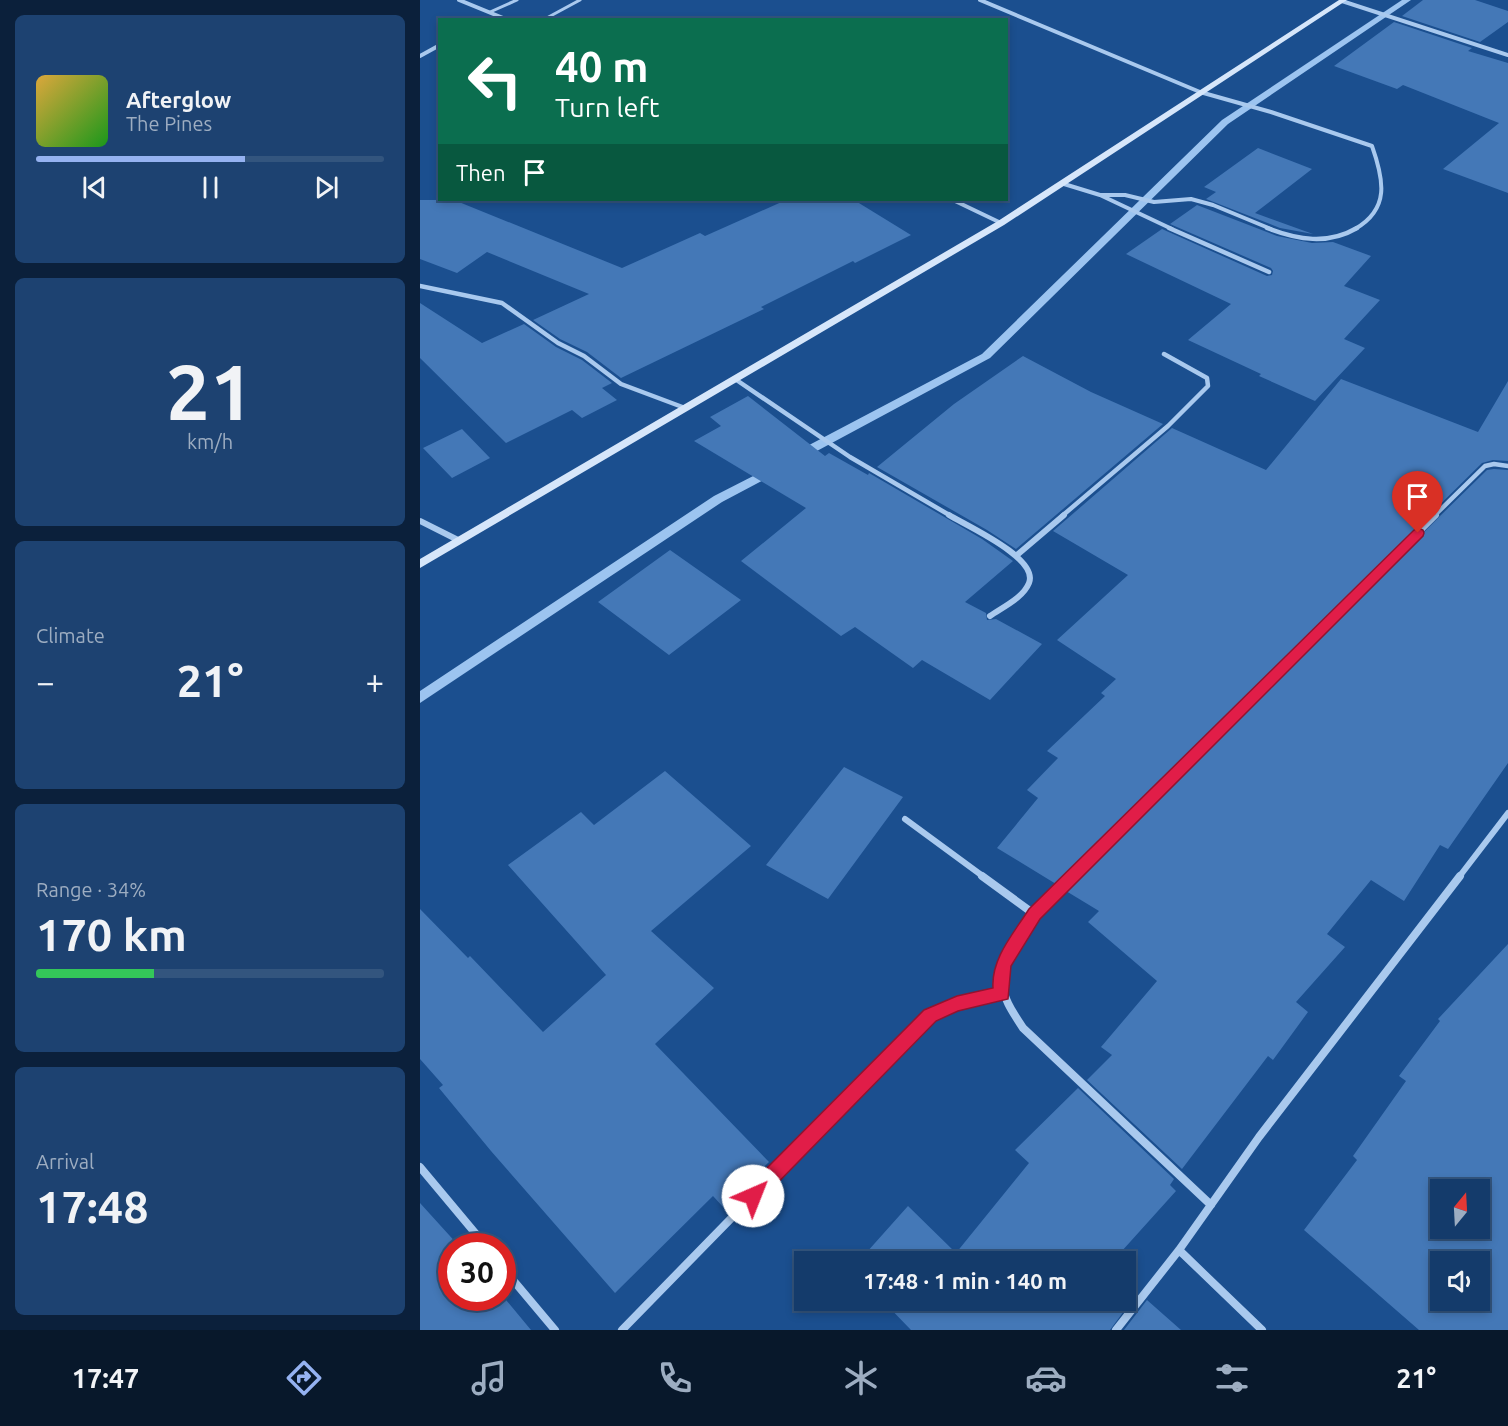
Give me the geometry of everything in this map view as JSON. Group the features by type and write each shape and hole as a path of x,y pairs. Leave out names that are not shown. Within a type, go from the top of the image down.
{"street":[{"path":"459,0 504,18"},
{"path":"980,0 1200,92 1271,112 1372,146 1378,160 1382,194 1375,216 1352,234 1306,239 1287,236 1190,198 1153,202 1125,195 1100,195"},
{"path":"420,564 1001,223 1343,1 1508,55"},
{"path":"492,18 497,15"},
{"path":"420,56 438,46"},
{"path":"1064,183 1100,195 1119,206 1269,272"},
{"path":"955,201 1001,223"},
{"path":"420,286 446,294 492,299 502,303 558,343 584,356 621,384 685,408"},
{"path":"1017,555 1168,426 1208,386 1207,378 1164,354"},
{"path":"735,379 850,457 1027,563 1032,571 1031,581 1022,592 990,616"},
{"path":"1211,1205 1023,1028 1009,1009 1002,994 1001,979 1004,964 1034,914 1485,466 1494,464 1508,466"},
{"path":"420,521 458,540"},
{"path":"1116,1330 1179,1250 1259,1137 1508,813"},
{"path":"904,819 1034,914"},
{"path":"622,1330 930,1015 957,1004 1002,994"},
{"path":"420,1167 475,1233"},
{"path":"1179,1250 1262,1330"},
{"path":"516,1284 555,1330"}],"lane":[{"path":"490,12 516,0"},
{"path":"547,18 580,0"}],"building":[{"path":"1423,0 1475,0 1508,11 1508,22 1480,42 1402,16"},
{"path":"1394,22 1472,48 1468,51 1508,63 1508,193 1443,169 1499,123 1403,85 1397,89 1334,66"},
{"path":"1258,148 1312,169 1255,213 1313,234 1280,228 1206,199 1216,192 1204,187"},
{"path":"420,200 456,201 622,268 700,233 705,236 784,201 856,201 911,235 855,263 853,261 761,307 764,309 621,378 587,352 560,339 533,320 589,294 487,252 457,273 420,259"},
{"path":"1197,205 1277,236 1312,243 1333,242 1371,256 1344,286 1380,300 1344,339 1365,348 1315,401 1188,340 1231,304 1126,254 1162,229 1267,276 1272,275 1271,268 1170,224"},
{"path":"420,303 482,343 524,324 556,347 582,360 612,383 602,388 617,400 582,418 572,410 506,443 420,358"},
{"path":"1023,356 1091,392 1163,424 1016,549 877,467 954,404"},
{"path":"1341,379 1478,432 1508,381 1508,461 1493,460 1482,463 1056,884 997,848 1038,798 1027,790 1058,758 1047,751 1105,696 1101,693 1116,679 1057,640 1128,575 1053,531 1172,428 1266,470"},
{"path":"748,396 825,456 829,453 868,475 869,473 982,539 1013,561 965,602 986,613 987,620 996,619 1042,644 990,700 922,660 913,668 855,627 841,636 741,561 806,508 694,441 721,426 710,417"},
{"path":"462,429 490,458 452,478 423,448"},
{"path":"1487,470 1508,470 1508,763 1448,849 1440,845 1404,901 1371,880 1327,934 1345,947 1296,1002 1308,1012 1273,1060 1268,1056 1182,1169 1087,1080 1112,1055 1101,1047 1157,981 1088,922 1099,911 1066,891 1441,515"},
{"path":"670,550 741,600 669,655 598,602"},
{"path":"844,767 903,797 828,899 766,865"},
{"path":"665,771 751,846 651,931 714,988 655,1044 769,1162 723,1207 713,1196 615,1293 491,1151 439,1088 443,1085 420,1059 420,909 468,958 470,956 543,1032 606,975 508,865 581,812 594,825"},
{"path":"1508,944 1508,1330 1419,1330 1304,1230 1357,1160 1353,1156 1406,1081 1399,1076 1440,1021 1438,1019"},
{"path":"1078,1088 1174,1179 1170,1185 1176,1191 1122,1251 958,1251 1029,1163 1015,1150"},
{"path":"420,1203 447,1233 438,1233 438,1311 515,1311 531,1330 420,1330"},
{"path":"908,1206 954,1251 868,1251"},
{"path":"1147,1300 1181,1330 1124,1330"},
{"path":"893,1311 1124,1311 1110,1330 911,1330"}],"waterway":[{"path":"798,456 986,356 1225,122 1407,0"},
{"path":"420,698 718,499 771,471"}],"route":[{"path":"753,1196 930,1015 957,1004 1002,994 1001,979 1004,964 1034,914 1418,533"}]}
